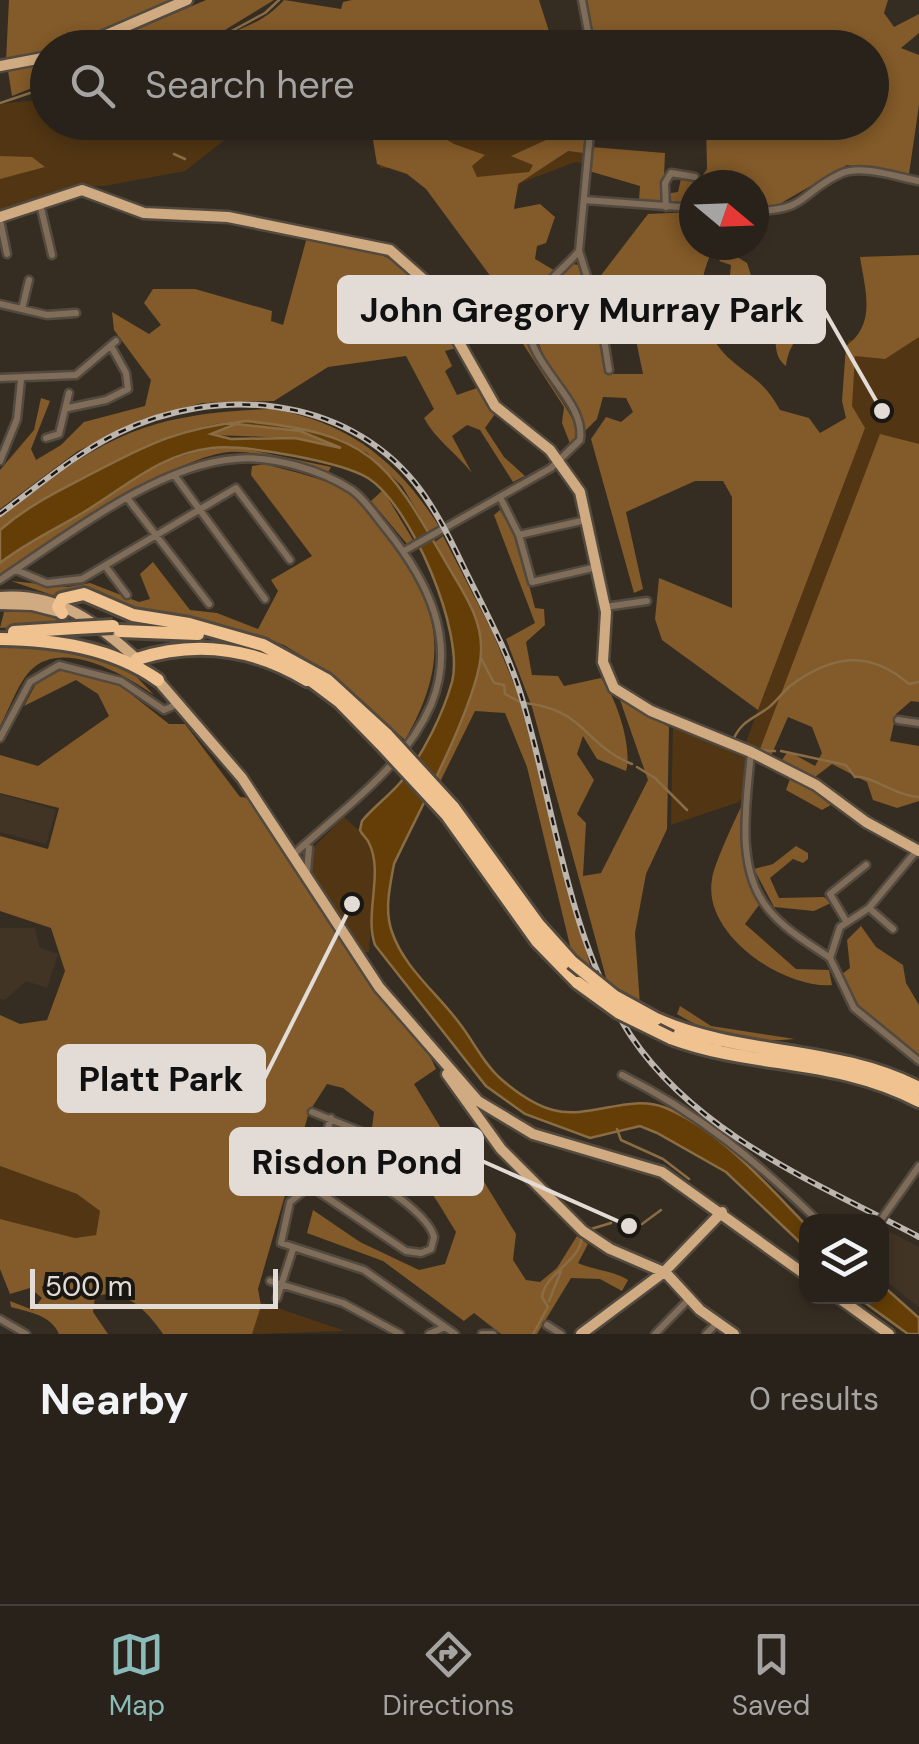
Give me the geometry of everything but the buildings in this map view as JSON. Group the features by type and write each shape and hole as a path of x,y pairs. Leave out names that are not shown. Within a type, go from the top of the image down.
{"highway":[{"path":"60,608 67,595 79,594 133,615 204,628 263,645 307,667 356,703 384,740 450,811 538,924 572,962 614,996 656,1020 718,1040 846,1059 919,1088"},
{"path":"0,637 117,628 204,628"},
{"path":"117,628 226,640 282,662 332,695 384,740"},
{"path":"0,637 61,642 114,658 158,680"},
{"path":"114,658 201,648 252,654 332,695"},
{"path":"158,680 150,664 164,652"},
{"path":"450,811 537,940 578,983 618,1012 671,1038 716,1052 843,1070 919,1101"}],"main road":[{"path":"118,30 187,0"},
{"path":"0,66 30,60"},
{"path":"0,218 78,190 144,213 228,217 390,250 407,261 424,280 494,406 561,462 580,492 605,607 603,662 614,688 651,711 751,752 816,785 918,850"},
{"path":"3,599 60,608 96,624 158,680 242,778 372,979 438,1056 508,1158 583,1231 610,1249 664,1272 734,1334"},
{"path":"469,1099 528,1132 657,1169 799,1270"},
{"path":"581,1334 664,1272 722,1212"},
{"path":"847,1304 889,1334"}],"street":[{"path":"582,0 587,30"},
{"path":"589,140 579,251 600,320 609,370"},
{"path":"769,211 788,210 841,173 859,170 919,180"},
{"path":"666,206 665,184 671,173 679,175"},
{"path":"584,200 679,207"},
{"path":"40,203 52,255"},
{"path":"0,218 7,254"},
{"path":"404,551 561,462 581,436 529,336 533,304 579,251"},
{"path":"22,309 29,280"},
{"path":"0,304 47,314 76,313"},
{"path":"0,378 76,375 114,344 128,389 106,400 68,408"},
{"path":"0,461 17,419 21,380"},
{"path":"46,438 59,434 69,393"},
{"path":"3,599 3,578 128,499 175,476 235,458 286,465 355,493 404,551 438,617 440,663 434,696 392,764 294,860"},
{"path":"175,476 265,599"},
{"path":"16,570 35,580 60,583 82,579 236,488 290,560"},
{"path":"500,497 519,535 532,582 598,567"},
{"path":"128,499 209,604"},
{"path":"519,535 586,520"},
{"path":"106,566 128,595"},
{"path":"605,607 647,601"},
{"path":"0,738 30,682 59,665 121,681 164,710 184,707"},
{"path":"898,720 919,722"},
{"path":"751,752 746,820 756,890 785,926 830,958 854,1008 919,1061"},
{"path":"309,883 310,845"},
{"path":"830,958 836,934 846,921 869,908 918,850"},
{"path":"846,921 830,894 866,865"},
{"path":"869,908 893,929"},
{"path":"622,1075 686,1108 745,1152 810,1214"},
{"path":"312,1112 362,1132"},
{"path":"331,1118 310,1186 290,1202 279,1238 292,1249 364,1270 455,1334"},
{"path":"310,1186 406,1251 420,1253 431,1248 434,1237 425,1218 340,1159 322,1152"},
{"path":"885,1214 919,1166"},
{"path":"277,1298 292,1249"},
{"path":"270,1281 353,1306 400,1334"},
{"path":"655,1334 690,1299"},
{"path":"0,1319 26,1334"},
{"path":"706,1334 718,1323"},
{"path":"547,1324 561,1334"},
{"path":"428,1334 445,1327"},
{"path":"482,1334 494,1334"}],"shaded area":[{"path":"9,0 179,0 109,30 30,30 30,55 6,61"},
{"path":"206,0 274,0 225,30 135,30"},
{"path":"284,0 341,9 343,2 352,0 539,0 549,30 238,30"},
{"path":"585,0 888,0 884,13 894,27 919,14 919,33 901,48 919,55 919,105 909,174 847,165 776,206 769,206 769,170 706,170 706,140 889,140 889,30 590,30"},
{"path":"30,66 30,89 12,96 8,71"},
{"path":"30,101 30,140 225,140 185,171 104,186 76,186 0,214 0,104"},
{"path":"373,140 447,140 485,155 472,166 477,177 529,172 533,165 511,156 546,140 586,140 584,153 568,151 518,184 514,209 540,204 555,217 546,243 537,246 535,259 557,272 529,316 528,335 532,352 579,432 571,446 562,423 564,407 514,330 494,281 426,189 407,174 377,164"},
{"path":"378,140 586,140 583,163 575,162 520,183 504,235 445,169 380,168"},
{"path":"591,147 665,153 663,202 639,200 640,186 589,171"},
{"path":"0,156 32,157 45,167 0,179"},
{"path":"679,188 679,203 671,203 671,193 678,192"},
{"path":"679,213 679,260 709,260 702,305 705,320 720,348 764,387 780,410 809,418 820,433 846,418 842,401 846,346 862,327 866,306 860,257 919,255 919,337 885,359 855,356 852,406 865,428 758,710 662,640 655,619 659,578 732,608 732,497 723,481 695,481 626,512 643,589 634,593 591,439 606,417 621,422 633,412 626,398 603,397 597,419 585,431 571,398 538,342 537,307 543,317 564,312 563,291 552,286 573,264 578,265 587,296 584,301 567,303 566,315 593,311 606,374 643,374 632,321 604,321 592,287 648,214"},
{"path":"307,237 365,249 385,257 415,280 456,348 445,351 452,366 445,371 457,395 477,388 495,414 485,428 504,457 525,476 513,482 480,430 467,425 452,436 472,473 424,418 434,409 406,356 328,367 274,401 202,403 143,419 78,451 0,509 0,470 34,430 41,398 50,401 31,449 36,460 61,445 84,422 145,406 151,380 114,330 112,312 149,334 161,325 144,303 153,289 195,289 272,311 271,321 283,325"},
{"path":"919,255 919,455 795,664 760,749 746,742 845,481 848,340 880,344 860,257"},
{"path":"719,261 747,263 760,303 773,307 789,293 809,287 816,323 795,341 786,366 779,358 772,330 755,305 742,291 728,295 731,265"},
{"path":"273,409 326,424 370,449 407,484 440,528 430,533 402,486 367,453 339,439 303,432 343,449 295,438 211,435 236,424 297,430 243,421 191,430 140,450 44,499 0,530 0,517 67,467 126,435 189,416"},
{"path":"246,421 321,434 370,457 389,475 425,526 475,616 481,652 470,698 394,864 388,898 388,915 397,945 422,980 489,1066 532,1101 567,1112 652,1104 705,1130 742,1160 799,1218 799,1241 726,1172 657,1133 640,1126 590,1138 525,1114 486,1086 375,945 375,867 369,843 360,830 362,821 399,784 426,745 452,682 454,660 442,603 417,541 401,514 368,478 316,460 269,452 227,447 193,451 145,472 0,563 0,530 11,521 113,462 184,433","holes":["236,424 300,431 341,448 295,438 231,439 211,434"]},
{"path":"880,434 919,444 919,702 911,701 896,714 890,741 919,746 919,801 897,808 873,800 867,782 832,764 815,777 782,760 788,751 815,766 822,753 812,727 788,717 771,756 760,749"},
{"path":"236,447 331,467 326,476 254,454 229,452 205,457 113,504 0,577 0,563 11,555 157,466 194,453"},
{"path":"265,464 322,480 353,495 371,514 419,587 434,635 434,659 420,711 405,740 336,677 284,645 234,628 151,617 79,590 52,595 11,581 68,587 90,583 139,602 150,599 140,574 153,562 190,610 217,613 258,629 278,591 271,580 312,556 251,475 252,466"},
{"path":"383,490 413,540 407,544 371,501"},
{"path":"500,510 517,539 535,608 544,609 545,625 526,642 532,675 558,676 564,686 601,678 625,736 626,771 597,759 583,736 577,754 594,780 577,814 586,823 583,876 601,873 648,780 620,700 669,727 667,829 646,874 635,933 640,1005 608,985 532,707 506,639 535,623 494,515"},
{"path":"443,536 492,631 517,691 592,972 572,954 527,767 505,713 475,711 440,782 434,776 479,671 480,654 468,604 435,542"},
{"path":"4,612 35,612 76,623 0,628"},
{"path":"66,646 131,671 154,695 94,663 60,658 44,661 26,675 0,726 0,647"},
{"path":"65,669 113,680 169,724 185,724 240,797 251,798 358,965 430,1056 436,1069 414,1084 450,1143 472,1162 516,1234 513,1260 526,1280 540,1282 557,1268 577,1236 588,1244 578,1263 628,1280 622,1291 600,1279 571,1278 537,1334 501,1334 474,1313 464,1321 383,1261 307,1233 313,1210 360,1242 419,1270 445,1264 456,1232 408,1161 372,1128 374,1112 343,1088 327,1084 309,1112 258,1289 261,1306 252,1334 163,1334 142,1309 115,1295 95,1297 93,1312 108,1334 59,1334 45,1318 11,1307 10,1301 33,1310 42,1298 30,1288 10,1294 0,1269 0,1219 75,1238 96,1235 100,1211 77,1194 0,1166 0,1015 20,1024 47,1020 65,971 51,928 0,911 0,836 48,849 59,808 0,793 0,755 38,766 109,716 98,694 76,680 24,706 38,680"},
{"path":"673,727 745,758 744,794 739,802 671,825"},
{"path":"791,776 834,803 822,810 786,790"},
{"path":"0,794 56,810 46,844 0,832"},
{"path":"744,801 743,858 759,905 745,924 796,969 829,970 832,985 813,984 770,968 733,938 720,920 712,900 712,879"},
{"path":"344,817 371,841 376,861 369,952 360,953 316,884 309,861 315,846"},
{"path":"796,846 808,853 808,859 803,863 793,859 770,878 779,898 824,897 831,903 814,911 774,907 754,869 773,864"},
{"path":"861,926 876,947 903,965 906,983 919,1005 919,1055 852,1000 842,974 850,968 847,940"},
{"path":"0,928 35,928 39,947 58,954 47,988 26,981 5,1000 0,999"},
{"path":"680,1006 711,1026 795,1039 763,1040 719,1034 677,1014"},
{"path":"0,1166 77,1194 100,1211 96,1235 75,1238 0,1219"},
{"path":"889,1232 919,1247 919,1307 889,1283"},
{"path":"889,1291 919,1318 919,1334 908,1334 867,1304 889,1304"},
{"path":"260,1302 345,1331 252,1334"}],"waterway":[{"path":"233,30 265,13 279,0"},
{"path":"0,103 30,93"},
{"path":"174,154 185,159"},
{"path":"481,658 494,683 504,685 505,694 520,702"},
{"path":"734,738 744,724 771,706 790,686 836,663 865,661 909,684 919,682"},
{"path":"525,703 561,713 603,747 632,764"},
{"path":"758,750 775,751"},
{"path":"781,751 846,765 855,777 919,797"},
{"path":"637,767 655,778 687,810"},
{"path":"617,1129 621,1140 663,1159 689,1179"},
{"path":"642,1224 661,1210"},
{"path":"591,1229 611,1223"},
{"path":"533,1334 548,1307 542,1297 544,1289 575,1254 582,1237"},
{"path":"549,1301 561,1271"}],"railway":[{"path":"0,514 102,441 156,418 196,408 277,407 316,416 352,431 386,454 424,494 439,519 510,664 532,734 577,914 609,998 631,1036 658,1071 725,1129 801,1176 919,1237"}],"place":[{"name":"John Gregory Murray Park","path":"882,411"},
{"name":"Platt Park","path":"352,904"},
{"name":"Risdon Pond","path":"629,1226"}]}
